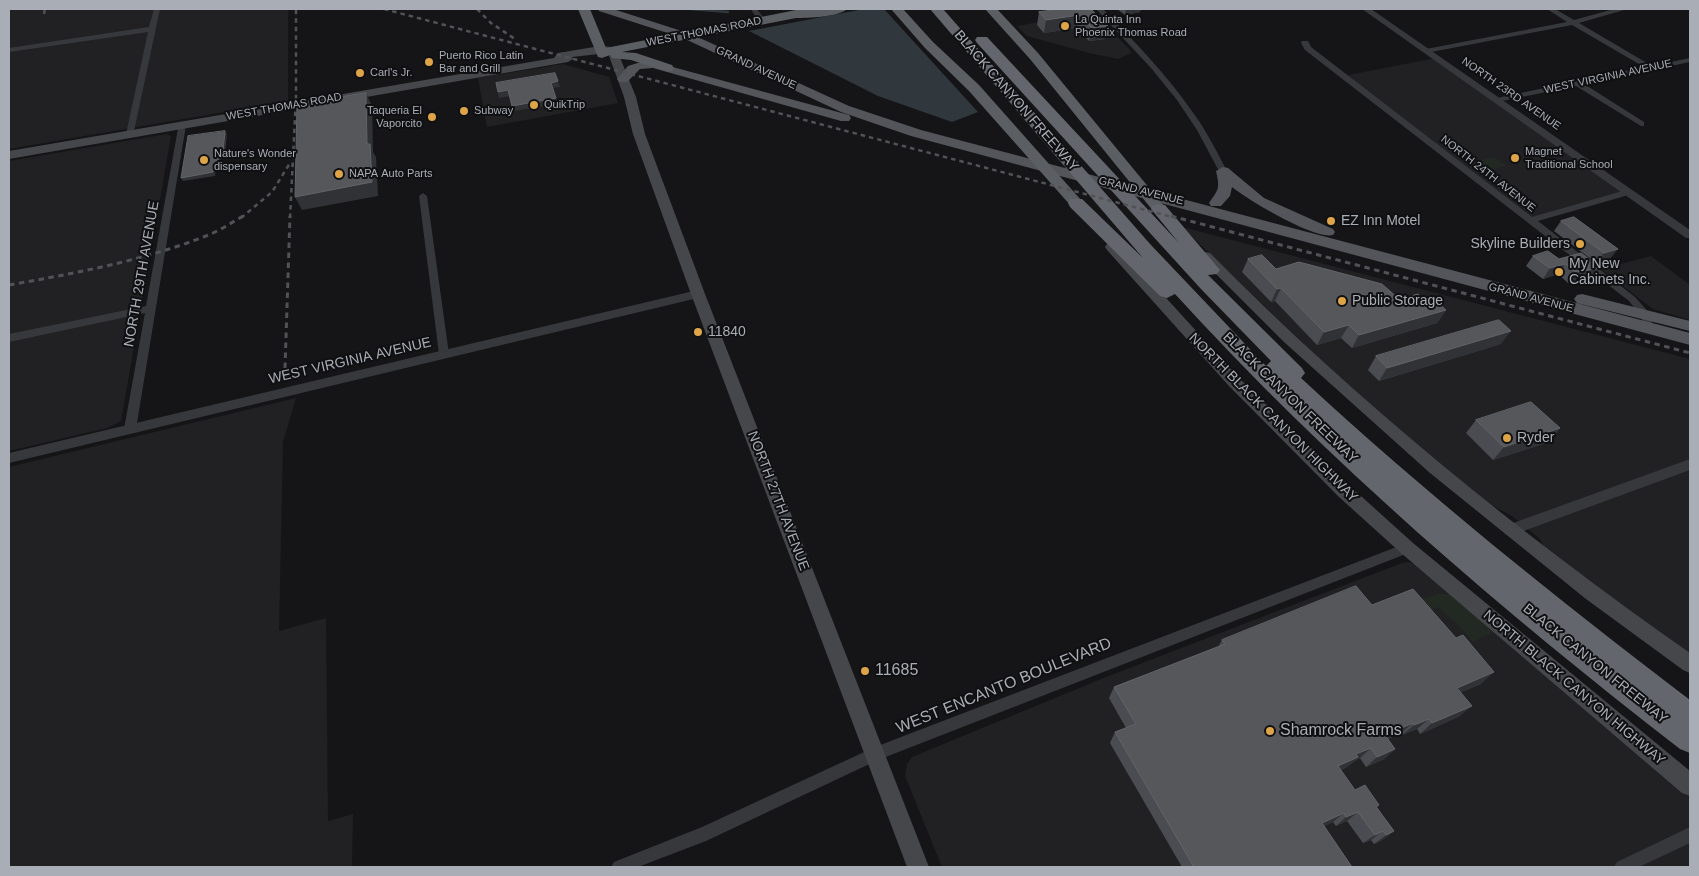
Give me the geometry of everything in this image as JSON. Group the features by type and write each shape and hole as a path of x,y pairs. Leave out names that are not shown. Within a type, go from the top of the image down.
{"highway":[{"name":"NORTH 27TH AVENUE","path":"584,9 607,52"},
{"name":"NORTH 27TH AVENUE","path":"596,9 607,52"},
{"name":"WEST THOMAS ROAD","path":"607,52 762,21 800,11 812,14 840,9"},
{"name":"NORTH BLACK CANYON HIGHWAY","path":"897,9 929,45 974,88 1076,203"},
{"name":"BLACK CANYON FREEWAY","path":"936,9 1184,292 1252,363 1318,427 1386,490 1482,573 1690,740"},
{"path":"947,9 1200,290 1251,343 1320,409 1475,545 1590,640 1690,716"},
{"name":"BLACK CANYON FREEWAY","path":"954,9 1207,285 1315,392 1408,476 1506,558 1587,624 1690,702"},
{"path":"991,9 1166,199 1315,392"},
{"path":"607,52 632,56 668,68"},
{"path":"1076,203 1218,342 1318,427"}],"main road":[{"name":"GRAND AVENUE","path":"603,9 654,24 727,50 874,111 920,126 1011,151 1166,199 1216,203 1328,232 1647,322 1690,339"},
{"name":"GRAND AVENUE","path":"627,9 696,32 727,50 845,109 916,133 1647,322 1690,326"},
{"name":"WEST THOMAS ROAD","path":"9,155 607,52"},
{"name":"NORTH 27TH AVENUE","path":"607,52 623,79 630,97 639,134 698,294 918,867"},
{"name":"NORTH 27TH AVENUE","path":"607,52 620,99 639,134"},
{"path":"623,79 630,68 649,64 815,111 926,139 979,150"},
{"path":"1216,203 1226,192 1223,171"},
{"path":"1223,171 1236,185 1256,201 1328,232"},
{"path":"1166,199 1250,302 1318,367 1510,530 1630,622 1690,664"},
{"name":"NORTH BLACK CANYON HIGHWAY","path":"1076,203 1152,292 1234,382 1345,492 1407,548 1690,785"}],"street":[{"path":"130,134 157,9"},
{"path":"754,9 762,21"},
{"path":"1099,9 1121,31 1188,112 1200,128 1223,171"},
{"name":"NORTH 23RD AVENUE","path":"1366,9 1690,235"},
{"path":"1550,9 1651,68"},
{"path":"1426,51 1573,22 1622,9"},
{"path":"9,50 153,29"},
{"name":"NORTH 24TH AVENUE","path":"1306,43 1308,48 1632,300 1647,322"},
{"name":"WEST VIRGINIA AVENUE","path":"1497,100 1690,60"},
{"path":"1578,84 1641,124"},
{"name":"NORTH 29TH AVENUE","path":"130,429 182,125"},
{"path":"1529,221 1630,192"},
{"path":"424,196 444,354"},
{"name":"WEST VIRGINIA AVENUE","path":"9,458 698,294"},
{"path":"9,338 150,308"},
{"path":"1510,530 1690,464"},
{"name":"WEST ENCANTO BOULEVARD","path":"619,867 721,827 875,754 904,745 977,713 1179,634 1407,548"},
{"path":"1622,867 1690,835"}],"shaded area":[{"path":"9,9 288,9 288,101 9,149"},
{"path":"864,9 884,9 978,112 952,122 878,96 749,31"},
{"path":"1053,9 1090,9 1131,53 1118,59 1089,53 1027,36 1017,26 1061,18"},
{"name":"Magnet Traditional School","path":"1436,58 1629,192 1529,221 1343,76"},
{"path":"563,64 609,77 618,103 487,127 478,78"},
{"path":"167,134 171,136 121,421 107,428 9,451 9,161"},
{"path":"1494,157 1507,166 1480,172 1467,163"},
{"path":"1182,227 1690,359 1690,657 1547,552 1540,539 1512,516 1480,499 1356,394"},
{"path":"1651,256 1690,285 1690,320 1653,309 1601,269"},
{"path":"296,398 283,442 279,631 326,618 328,821 353,814 352,867 9,867 9,467"},
{"path":"1409,562 1417,565 1602,721 1690,791 1690,867 942,867 905,776 907,764 912,757 1106,677 1402,563"},
{"path":"1437,594 1452,594 1496,631 1473,642 1455,621 1451,620 1439,607 1431,610 1421,597 1427,598"}],"building":[{"path":"1062,9 1091,9 1108,26 1092,28 1079,15 1046,20 1039,12"},
{"path":"555,73 558,81 551,83 556,98 512,106 508,90 498,92 496,83"},
{"name":"NAPA Auto Parts","path":"366,93 367,144 370,144 372,182 295,197 297,105"},
{"name":"Nature's Wonder dispensary","path":"225,131 223,151 219,152 218,160 214,161 213,172 181,178 188,136"},
{"path":"1574,217 1618,249 1604,253 1561,221"},
{"path":"1548,251 1559,259 1581,253 1601,268 1576,272 1565,264 1550,268 1533,256"},
{"path":"1262,255 1276,269 1299,262 1382,284 1399,299 1418,294 1427,302 1435,300 1446,310 1359,335 1349,325 1324,332 1281,288 1277,289 1248,259"},
{"path":"1499,320 1511,331 1387,368 1376,356"},
{"path":"1531,402 1560,428 1504,447 1476,420"},
{"name":"Shamrock Farms","path":"1356,586 1372,605 1413,589 1456,638 1463,635 1494,672 1457,688 1472,706 1432,723 1429,719 1414,725 1413,723 1385,735 1395,749 1377,757 1371,748 1356,754 1358,757 1338,766 1355,790 1365,785 1379,805 1376,807 1394,831 1386,835 1383,831 1375,835 1358,812 1346,817 1344,813 1322,823 1352,867 1194,867 1115,732 1136,724 1114,687 1225,644 1222,640"}],"waterway":[{"path":"690,9 728,12"}],"railway":[{"path":"44,14 45,9"},
{"path":"290,218 296,98 296,9"},
{"path":"384,9 1176,218"},
{"path":"477,9 491,23 515,39"},
{"path":"241,218 272,192 290,163"},
{"path":"9,285 84,271 158,253 211,234 243,216"},
{"path":"285,368 290,216"},
{"path":"1171,216 1690,353"}],"place":[{"name":"La Quinta Inn Phoenix Thomas Road","path":"1065,26"},
{"name":"Puerto Rico Latin Bar and Grill","path":"429,62"},
{"name":"Carl's Jr.","path":"360,73"},
{"name":"QuikTrip","path":"534,105"},
{"name":"Subway","path":"464,111"},
{"name":"Taqueria El Vaporcito","path":"432,117"},
{"name":"Magnet Traditional School","path":"1515,158"},
{"name":"Nature's Wonder dispensary","path":"204,160"},
{"name":"NAPA Auto Parts","path":"339,174"},
{"name":"EZ Inn Motel","path":"1331,221"},
{"name":"Skyline Builders","path":"1580,244"},
{"name":"My New Cabinets Inc.","path":"1559,272"},
{"name":"Public Storage","path":"1342,301"},
{"name":"11840","path":"698,332"},
{"name":"Ryder","path":"1507,438"},
{"name":"11685","path":"865,671"},
{"name":"Shamrock Farms","path":"1270,731"}]}
